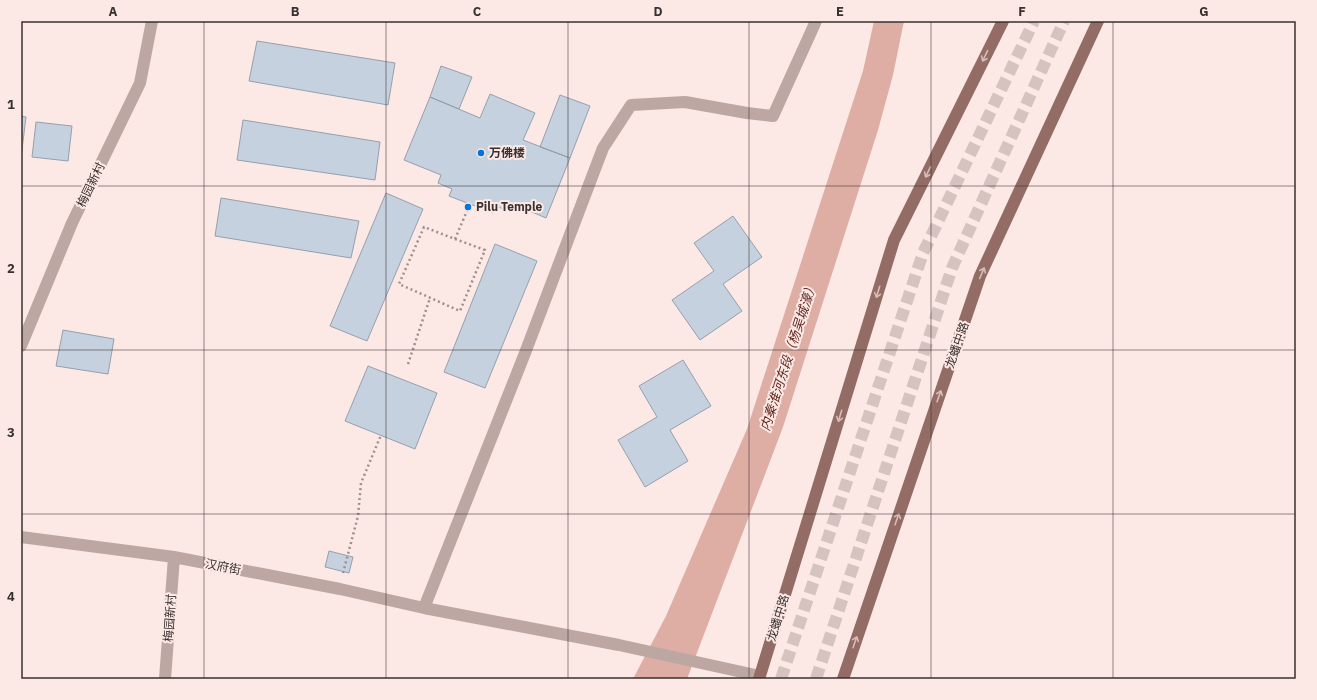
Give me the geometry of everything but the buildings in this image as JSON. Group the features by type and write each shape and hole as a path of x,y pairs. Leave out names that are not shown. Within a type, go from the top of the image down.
{"main road":[{"name":"龙蟠中路","path":"760,678 894,240 1003,21"},
{"name":"龙蟠中路","path":"843,679 980,276 1098,21"}],"street":[{"name":"梅园新村","path":"21,346 72,223 140,82 152,21"},
{"path":"424,608 525,353 603,148 631,105 685,102 773,116 816,21"},
{"name":"汉府街","path":"21,537 174,557 340,589 424,608 619,645 760,678"},
{"name":"梅园新村","path":"165,679 174,557"}],"path":[{"path":"455,239 470,204"},
{"path":"424,227 455,239 485,250 460,311 399,284 424,227"},
{"path":"408,364 430,298"},
{"path":"340,589 348,551 358,516 361,483 381,435"}],"water":[{"name":"内秦淮河东段（杨吴城濠）","path":"874,21 904,21 893,75 878,130 783,427 687,679 633,679 666,616 747,429 863,71"}],"tunnel":[{"path":"781,679 923,253 1034,21"},
{"path":"816,679 952,268 1064,21"}],"place":[{"name":"万佛楼","path":"481,153"},
{"name":"Pilu Temple","path":"468,207"}]}
